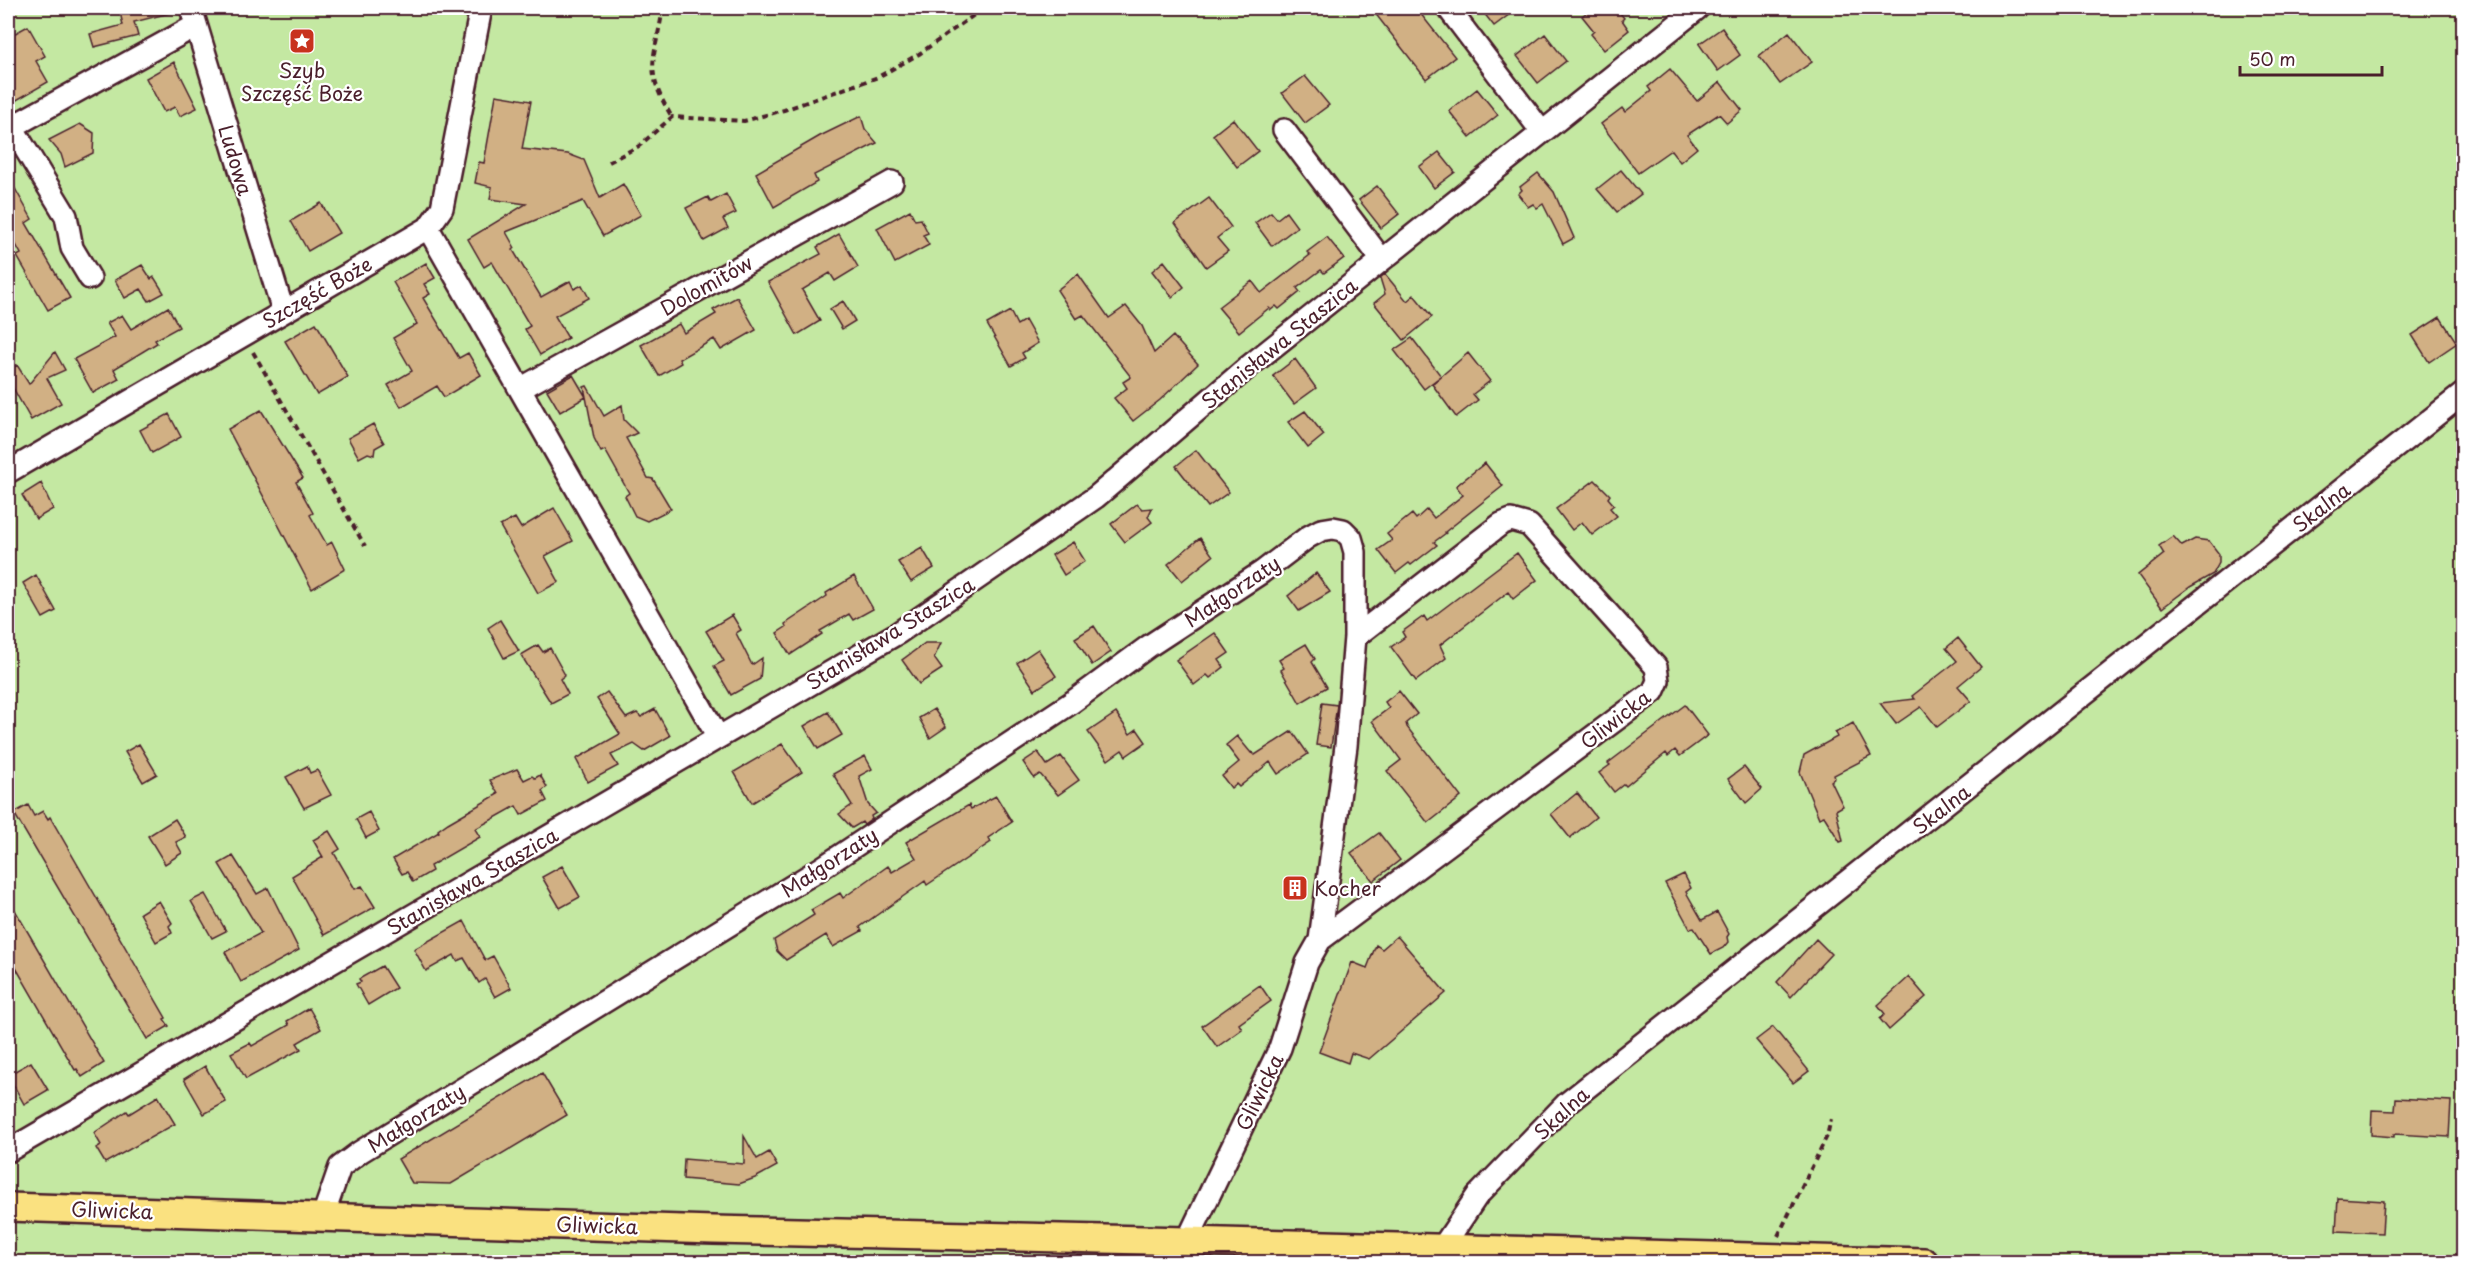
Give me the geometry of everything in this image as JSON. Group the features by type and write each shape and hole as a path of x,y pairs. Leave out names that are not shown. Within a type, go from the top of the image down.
{"main road":[{"name":"Gliwicka","path":"8,1207 701,1229 1187,1241 1407,1255 1442,1248 1680,1259 1767,1258 1924,1263"}],"street":[{"name":"Szczęść Boże","path":"8,472 428,228 442,208 481,8"},
{"path":"1448,8 1542,132"},
{"name":"Stanisława Staszica","path":"8,1151 898,633 1096,497 1248,367 1698,8"},
{"path":"90,278 72,248 66,216 10,128 193,17"},
{"name":"Ludowa","path":"193,17 283,311"},
{"path":"1284,130 1382,260"},
{"name":"Dolomitów","path":"519,389 892,182"},
{"path":"428,228 718,737"},
{"name":"Skalna","path":"1442,1248 1477,1196 1566,1104 2463,393"},
{"name":"Gliwicka","path":"1320,940 1653,692 1658,681 1656,667 1528,525 1511,520 1501,524 1355,637"},
{"name":"Małgorzaty","path":"323,1216 340,1167 360,1152 820,869 1071,703 1149,646 1262,572 1308,537 1321,530 1333,528 1342,530 1351,538"},
{"name":"Gliwicka","path":"1187,1241 1281,1048 1307,963 1320,940 1346,747 1355,637 1355,552 1351,538"}],"path":[{"path":"663,8 652,56 652,75 672,117"},
{"path":"609,162 639,146 672,117 744,121 803,104 878,77 919,54 984,8"},
{"path":"243,334 365,546"},
{"path":"1767,1258 1827,1136 1831,1119"}],"green space":[{"path":"8,8 2463,8 2463,1262 8,1262"}],"building":[{"path":"119,8 170,8 170,13 134,22 138,36 94,47 90,34 123,25"},
{"path":"1371,8 1416,8 1455,57 1426,79"},
{"path":"1480,8 1518,8 1494,26"},
{"path":"1592,8 1616,8 1624,18 1622,20 1629,30 1604,50 1591,34 1594,31 1582,16"},
{"path":"28,26 45,56 36,61 48,82 8,105 8,37"},
{"path":"1722,28 1740,55 1718,71 1699,44"},
{"path":"1789,32 1812,62 1780,84 1759,56"},
{"path":"1545,34 1566,61 1538,83 1517,56"},
{"path":"174,62 197,108 180,116 175,107 164,112 146,78"},
{"path":"1670,69 1697,101 1720,82 1742,110 1727,123 1719,114 1687,135 1697,148 1680,162 1671,150 1638,173 1601,124 1622,108 1625,112 1651,91 1648,87"},
{"path":"1305,76 1329,105 1305,123 1282,93"},
{"path":"1477,89 1498,115 1470,137 1449,111"},
{"path":"496,95 531,101 522,149 568,154 584,160 600,198 623,184 641,215 603,236 583,201 506,232 515,248 513,250 541,297 570,281 574,289 582,285 589,298 555,316 568,338 540,355 525,329 530,326 492,262 484,267 468,239 526,204 490,199 492,187 475,183 479,162 484,163"},
{"path":"861,116 865,129 877,143 814,175 817,182 774,207 756,173 820,136"},
{"path":"1233,119 1258,151 1237,167 1213,135"},
{"path":"80,124 94,133 93,153 65,167 61,154 49,140"},
{"path":"1439,152 1455,172 1434,188 1419,167"},
{"path":"1621,170 1641,194 1617,212 1597,189"},
{"path":"1538,173 1554,192 1574,238 1563,244 1543,204 1537,208 1533,204 1528,207 1518,194 1522,190 1520,187"},
{"path":"8,176 32,219 26,223 70,298 48,310 17,256 21,254 8,230"},
{"path":"1377,186 1399,214 1381,228 1359,200"},
{"path":"726,194 736,213 723,219 728,228 704,241 686,208 708,197 711,202"},
{"path":"1209,198 1231,227 1217,238 1228,251 1206,267 1175,223"},
{"path":"321,203 339,233 308,251 291,221"},
{"path":"910,210 915,220 921,219 928,233 923,235 929,245 895,263 877,228"},
{"path":"1271,212 1277,219 1286,212 1297,227 1272,246 1255,223"},
{"path":"839,234 858,267 835,281 830,273 802,290 820,321 797,335 768,282 821,254 817,247"},
{"path":"1327,237 1344,258 1324,273 1321,270 1297,288 1300,292 1279,309 1276,306 1271,310 1269,308 1239,332 1218,307 1252,281 1261,293 1310,255 1307,252"},
{"path":"1164,261 1184,287 1172,297 1152,271"},
{"path":"426,263 435,278 424,284 430,294 423,298 459,358 468,353 481,375 444,397 437,386 401,407 388,385 412,371 393,338 417,324 393,282"},
{"path":"142,265 151,279 154,277 164,293 149,301 141,289 125,298 115,280"},
{"path":"1078,274 1109,318 1126,306 1142,326 1154,353 1173,336 1198,364 1160,400 1133,421 1114,398 1127,388 1123,382 1131,377 1083,315 1076,319 1057,290"},
{"path":"1385,274 1407,301 1414,295 1432,317 1404,340 1374,303 1385,294 1380,278"},
{"path":"737,297 756,330 721,350 714,339 679,359 681,363 659,376 641,345 679,324 684,333 716,314 713,310"},
{"path":"843,301 855,321 842,329 830,309"},
{"path":"168,307 179,327 155,340 157,343 114,369 119,379 93,393 74,359 115,337 107,323 122,315 131,329"},
{"path":"1010,311 1017,325 1025,320 1038,343 1022,353 1025,358 1011,366 987,324"},
{"path":"2440,317 2457,343 2429,362 2412,335"},
{"path":"316,323 348,377 317,395 285,341"},
{"path":"1412,338 1441,376 1424,389 1394,350"},
{"path":"55,352 65,370 47,378 61,403 31,420 8,379 8,370 17,365 29,384"},
{"path":"1468,353 1490,381 1473,394 1478,400 1456,417 1432,384"},
{"path":"1295,359 1316,388 1294,404 1273,376"},
{"path":"573,375 586,397 560,412 547,390"},
{"path":"587,386 604,416 622,405 624,420 637,433 626,438 648,478 653,479 671,509 647,521 635,516 625,496 629,493 605,450 601,452 594,438 584,387"},
{"path":"261,410 303,478 296,482 313,513 310,515 327,545 332,542 345,569 312,589 228,429"},
{"path":"1305,411 1324,435 1308,448 1288,422"},
{"path":"169,414 181,437 152,453 140,430"},
{"path":"373,424 384,443 375,448 374,455 368,453 359,458 348,438"},
{"path":"1196,450 1229,492 1208,507 1176,466"},
{"path":"1485,463 1503,486 1445,532 1434,542 1437,545 1411,565 1409,563 1396,573 1378,550 1392,540 1387,534 1412,514 1416,519 1427,509 1434,518 1463,495 1456,486"},
{"path":"1595,480 1610,495 1608,498 1614,505 1610,508 1617,516 1592,535 1582,522 1572,530 1556,509"},
{"path":"41,483 53,509 36,519 22,495"},
{"path":"1137,504 1142,509 1152,508 1148,517 1152,522 1125,542 1111,524"},
{"path":"554,508 573,541 545,556 559,582 538,593 500,526 515,518 521,528"},
{"path":"2173,536 2182,546 2195,539 2209,541 2219,554 2219,563 2213,574 2190,587 2162,608 2138,575 2164,554 2159,546"},
{"path":"1200,538 1213,556 1182,581 1168,564"},
{"path":"1073,542 1085,561 1064,575 1052,555"},
{"path":"922,548 934,568 911,582 898,562"},
{"path":"1517,553 1537,580 1513,599 1508,592 1440,645 1446,658 1416,681 1391,647 1405,637 1402,632 1424,616 1427,621"},
{"path":"1316,573 1330,592 1299,611 1288,596"},
{"path":"36,575 56,611 43,618 23,583"},
{"path":"854,576 873,609 853,620 849,614 820,631 822,634 790,655 777,633 786,627 785,624 827,596 826,593"},
{"path":"732,615 741,630 736,633 752,665 762,658 760,679 731,695 714,666 724,661 706,631"},
{"path":"500,620 519,651 504,658 488,628"},
{"path":"1094,626 1111,652 1092,665 1075,638"},
{"path":"1215,633 1229,653 1219,660 1224,667 1210,678 1207,675 1194,685 1176,660"},
{"path":"1958,638 1981,667 1958,686 1971,701 1937,727 1921,707 1896,724 1880,703 1915,699 1912,696 1957,661 1946,648"},
{"path":"925,643 941,643 934,658 942,669 919,684 902,660"},
{"path":"1306,644 1315,659 1312,662 1327,687 1300,703 1281,670 1284,668 1279,660"},
{"path":"538,645 543,652 550,648 565,675 560,679 568,694 551,703 521,655"},
{"path":"1038,649 1056,676 1035,690 1017,663"},
{"path":"1399,691 1417,714 1406,723 1407,727 1461,797 1428,823 1387,771 1401,760 1372,721 1389,708 1385,702"},
{"path":"607,692 626,718 637,713 641,717 655,709 670,736 644,751 634,744 611,755 618,766 588,782 576,759 620,734 597,699"},
{"path":"1322,703 1337,705 1331,747 1316,745"},
{"path":"1685,705 1708,735 1680,756 1675,750 1668,756 1666,753 1626,786 1624,784 1614,792 1599,773 1610,765 1608,763"},
{"path":"934,709 946,727 930,738 919,718"},
{"path":"828,712 842,735 818,749 804,726"},
{"path":"1116,713 1130,734 1137,729 1146,742 1126,756 1122,750 1108,760 1088,732"},
{"path":"1853,723 1871,756 1834,775 1835,778 1831,781 1843,806 1836,810 1843,841 1840,842 1824,816 1819,818 1800,772 1804,755 1837,737 1835,733"},
{"path":"1292,731 1308,754 1278,774 1270,762 1239,787 1236,784 1231,788 1222,776 1239,762 1226,745 1237,736 1255,755"},
{"path":"139,744 157,774 143,782 125,752"},
{"path":"782,744 802,772 752,803 734,772"},
{"path":"1038,752 1047,765 1061,756 1079,780 1058,795 1040,774 1034,778 1023,762"},
{"path":"865,756 872,769 859,776 868,804 876,813 864,825 862,822 852,828 839,814 852,805 833,774"},
{"path":"307,766 310,773 317,770 331,795 304,808 286,777"},
{"path":"1744,767 1762,789 1746,803 1728,779"},
{"path":"517,769 524,780 540,775 547,787 542,791 547,801 521,815 516,806 475,829 480,837 430,866 432,871 413,882 407,872 402,874 393,859 498,794 490,780"},
{"path":"1577,793 1596,817 1570,838 1551,814"},
{"path":"996,796 1012,822 988,838 991,842 927,885 925,881 860,927 862,931 833,947 826,935 786,960 777,951 774,940 814,915 811,910 840,893 843,898 888,866 892,872 916,858 906,842 969,805 971,809"},
{"path":"28,805 34,816 43,811 48,819 50,817 166,1018 164,1019 169,1026 147,1039 14,813"},
{"path":"369,812 379,831 366,838 356,819"},
{"path":"175,819 186,837 176,842 182,853 165,864 148,836"},
{"path":"329,831 340,849 334,853 355,889 362,886 375,907 324,935 292,876 323,857 313,840"},
{"path":"1379,833 1400,860 1373,881 1351,853"},
{"path":"233,856 257,894 268,888 299,950 241,982 225,952 261,933 219,864"},
{"path":"562,866 580,897 560,908 542,877"},
{"path":"1684,874 1691,888 1686,892 1702,920 1717,912 1729,934 1728,942 1723,948 1711,954 1694,928 1690,929 1665,883"},
{"path":"205,894 226,931 212,938 191,901"},
{"path":"8,898 104,1063 82,1077 77,1069 75,1070 8,954"},
{"path":"159,901 172,923 169,926 172,933 156,942 140,913"},
{"path":"464,921 485,960 493,956 511,988 495,997 485,979 479,983 464,958 457,961 454,955 426,971 414,949"},
{"path":"1397,936 1446,993 1369,1059 1351,1053 1348,1063 1319,1052 1352,962 1367,968 1376,945 1382,949"},
{"path":"1816,939 1831,954 1791,997 1777,982"},
{"path":"382,966 396,988 368,1005 356,984 361,982 359,979"},
{"path":"1909,977 1926,997 1889,1030 1880,1019 1885,1014 1878,1005"},
{"path":"1260,985 1271,1001 1239,1024 1242,1029 1217,1047 1202,1026"},
{"path":"309,1008 321,1029 297,1043 301,1049 246,1079 231,1053 250,1043 252,1046 289,1025 287,1021"},
{"path":"1773,1027 1809,1071 1793,1083 1756,1040"},
{"path":"31,1062 48,1090 24,1104 8,1075"},
{"path":"205,1066 226,1102 204,1114 184,1079"},
{"path":"542,1073 567,1115 451,1184 412,1183 398,1159"},
{"path":"158,1096 175,1124 105,1163 96,1148 101,1145 94,1133 127,1111 129,1114"},
{"path":"2396,1098 2451,1101 2449,1137 2371,1135 2372,1110 2395,1111"},
{"path":"744,1136 757,1159 769,1152 777,1166 739,1184 683,1179 684,1159 744,1164"},
{"path":"2338,1198 2384,1201 2382,1233 2336,1231"}],"place":[{"name":"Szyb Szczęść Boże","path":"302,41"},
{"name":"Kocher","path":"1295,888"}]}
